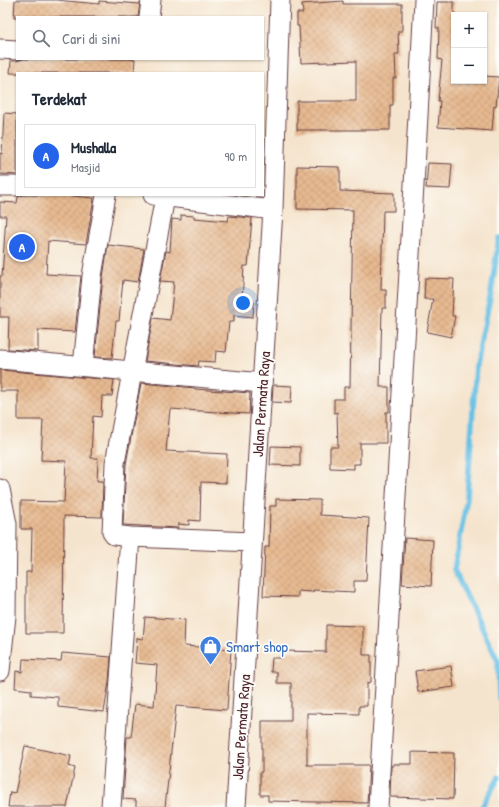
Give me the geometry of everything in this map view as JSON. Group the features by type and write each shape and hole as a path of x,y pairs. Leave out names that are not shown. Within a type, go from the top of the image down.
{"street":[{"path":"149,16 151,0"},
{"name":"Jalan Permata Raya","path":"236,807 273,210 280,0"},
{"path":"378,807 424,0"},
{"path":"0,50 16,50"},
{"path":"0,186 16,186"},
{"path":"82,366 92,276 106,196"},
{"path":"252,542 130,537 114,534 112,532 115,463 132,371 159,196 273,210"},
{"path":"0,359 262,383"},
{"path":"0,489 7,524 0,670"},
{"path":"111,807 130,537"}],"building":[{"path":"15,0 56,0 99,4 99,1 140,4 138,16 14,17"},
{"path":"343,1 343,4 402,4 402,31 398,31 399,54 395,54 396,78 393,78 393,105 390,105 390,130 297,130 297,101 356,101 356,61 301,63 297,13 303,13 302,4"},
{"path":"437,2 454,2 454,12 451,12 451,84 487,84 487,76 499,77 496,106 494,106 492,131 438,127 440,101 438,101 442,60 438,59 439,28 436,28"},
{"path":"135,60 134,72 10,73 11,61"},
{"path":"4,113 16,114 16,175 0,174 0,153 2,154"},
{"path":"428,163 452,164 450,189 426,188"},
{"path":"297,166 340,167 340,191 394,193 394,211 383,211 381,290 386,290 386,308 382,308 380,387 389,387 389,412 386,412 386,443 360,443 360,464 354,464 354,469 330,468 330,447 338,447 337,412 334,413 334,399 344,399 344,387 350,387 353,210 297,209"},
{"path":"73,196 94,198 86,244 48,241 46,274 81,276 75,332 38,330 38,351 8,349 9,317 0,317 0,276 2,276 6,216 0,216 0,202 17,203 18,197"},
{"path":"181,215 194,216 194,218 228,221 229,216 252,218 248,266 244,266 242,301 254,302 253,317 234,315 234,322 229,322 226,352 216,351 215,362 199,361 198,366 145,361 153,318 170,320 174,282 160,281 166,251 170,252 172,219 181,220"},
{"path":"108,245 144,249 138,282 123,280 119,321 116,321 112,358 95,357 103,277"},
{"path":"425,278 454,279 452,316 455,316 451,337 427,332 433,299 424,299"},
{"path":"0,370 114,380 112,396 102,396 101,417 93,416 91,458 98,458 97,481 103,481 102,517 64,516 63,633 26,633 26,572 31,572 32,529 21,529 21,501 64,502 66,461 41,460 43,420 18,420 18,391 0,391"},
{"path":"141,383 250,393 249,414 170,409 166,451 227,454 226,483 201,482 200,521 189,520 189,525 178,524 178,528 123,525 126,464"},
{"path":"273,385 292,386 291,403 272,402"},
{"path":"271,446 300,447 300,466 270,465"},
{"path":"276,499 320,500 320,515 369,518 366,581 354,581 354,592 313,590 313,592 298,591 298,597 263,596 265,547 269,547 270,506 276,506"},
{"path":"405,538 433,540 431,586 402,584"},
{"path":"145,617 185,620 184,646 231,649 227,710 176,706 165,807 136,807 136,800 123,799 127,737 131,737 135,704 154,706 157,665 135,663 137,638 143,639"},
{"path":"326,625 363,626 363,655 371,655 371,682 367,683 367,706 359,706 359,714 307,713 307,765 369,765 367,803 268,801 268,795 260,795 260,772 262,772 262,721 291,721 291,683 277,683 277,672 271,672 272,658 282,658 282,651 326,652"},
{"path":"62,653 111,657 104,712 58,707 58,697 31,695 31,690 15,688 16,671 22,672 23,659 61,661"},
{"path":"451,666 454,687 418,692 415,671"},
{"path":"25,746 71,756 69,766 75,768 67,807 8,807 10,792 15,793"},
{"path":"412,752 454,753 453,799 390,797 391,766 393,766 393,764 412,764"}],"waterway":[{"path":"499,238 491,293 476,365 467,498 454,570 498,661 499,698"},
{"path":"482,807 499,777"}],"place":[{"name":"Mushalla","path":"22,247"},
{"name":"Smart shop","path":"210,666"}]}
